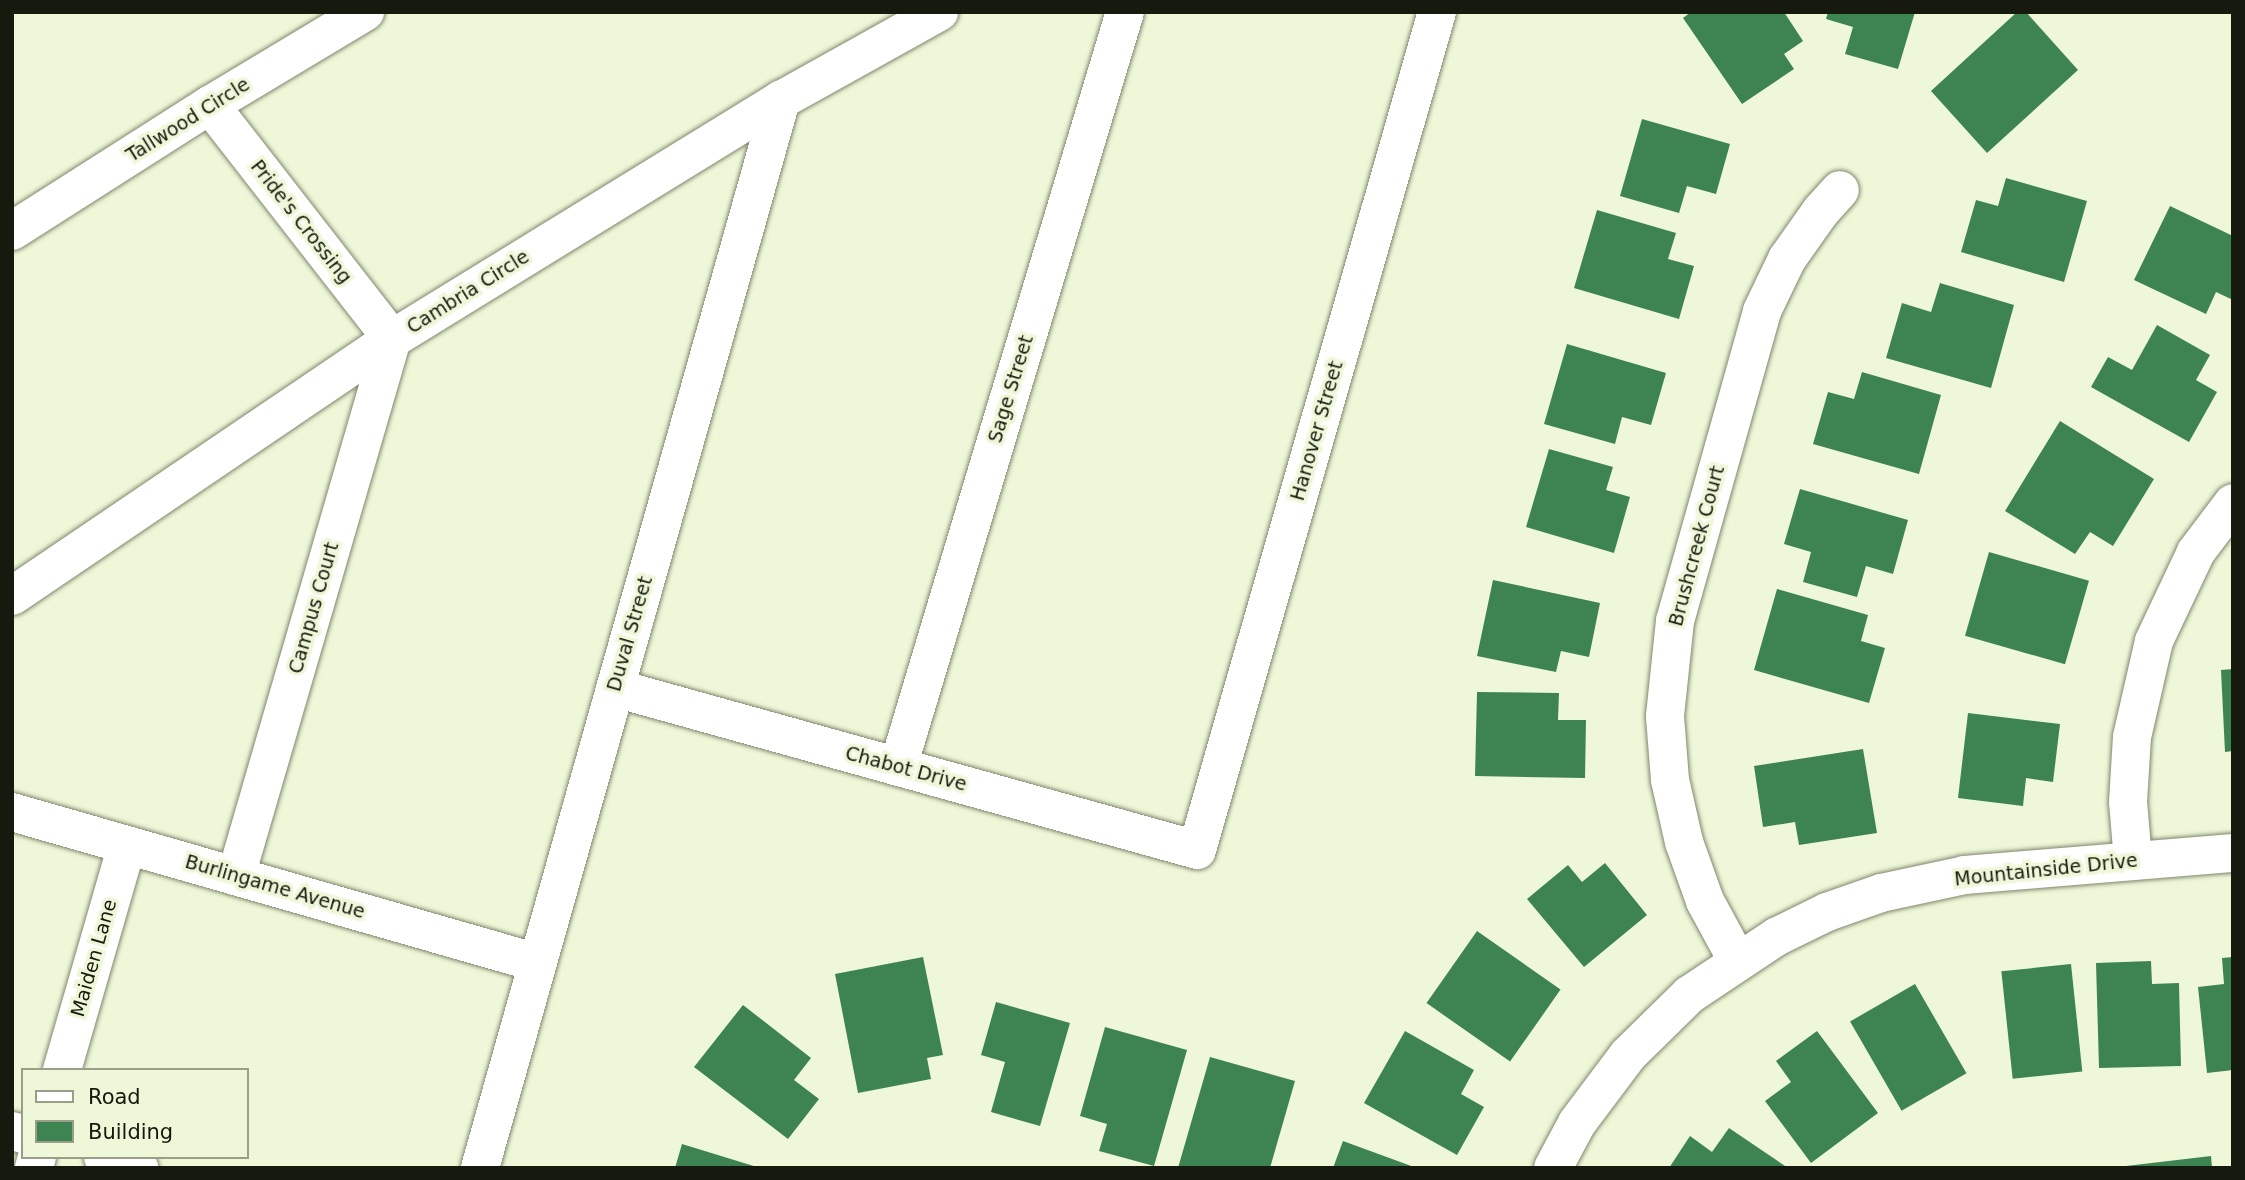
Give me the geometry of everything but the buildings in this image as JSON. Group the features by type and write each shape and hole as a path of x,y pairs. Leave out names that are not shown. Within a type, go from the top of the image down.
{"street":[{"name":"Tallwood Circle","path":"12,231 210,105 365,12"},
{"name":"Cambria Circle","path":"12,596 392,339 780,100 939,12"},
{"name":"Sage Street","path":"898,767 1125,12"},
{"name":"Hanover Street","path":"1197,849 1437,12"},
{"name":"Duval Street","path":"480,1168 780,100"},
{"name":"Pride's Crossing","path":"210,105 392,339"},
{"name":"Brushcreek Court","path":"1737,960 1706,901 1684,842 1670,780 1665,716 1675,621 1762,311 1787,259 1821,211 1840,190"},
{"name":"Campus Court","path":"236,876 392,339"},
{"path":"2133,861 2128,802 2132,737 2154,641 2196,552 2233,503"},
{"name":"Chabot Drive","path":"615,688 1197,849"},
{"name":"Burlingame Avenue","path":"12,813 538,962"},
{"name":"Maiden Lane","path":"63,1068 127,845"},
{"name":"Mountainside Drive","path":"1553,1168 1577,1123 1628,1055 1689,995 1737,960 1827,912 1881,893 1965,875 2233,853"},
{"path":"110,1159 139,1168"}]}
